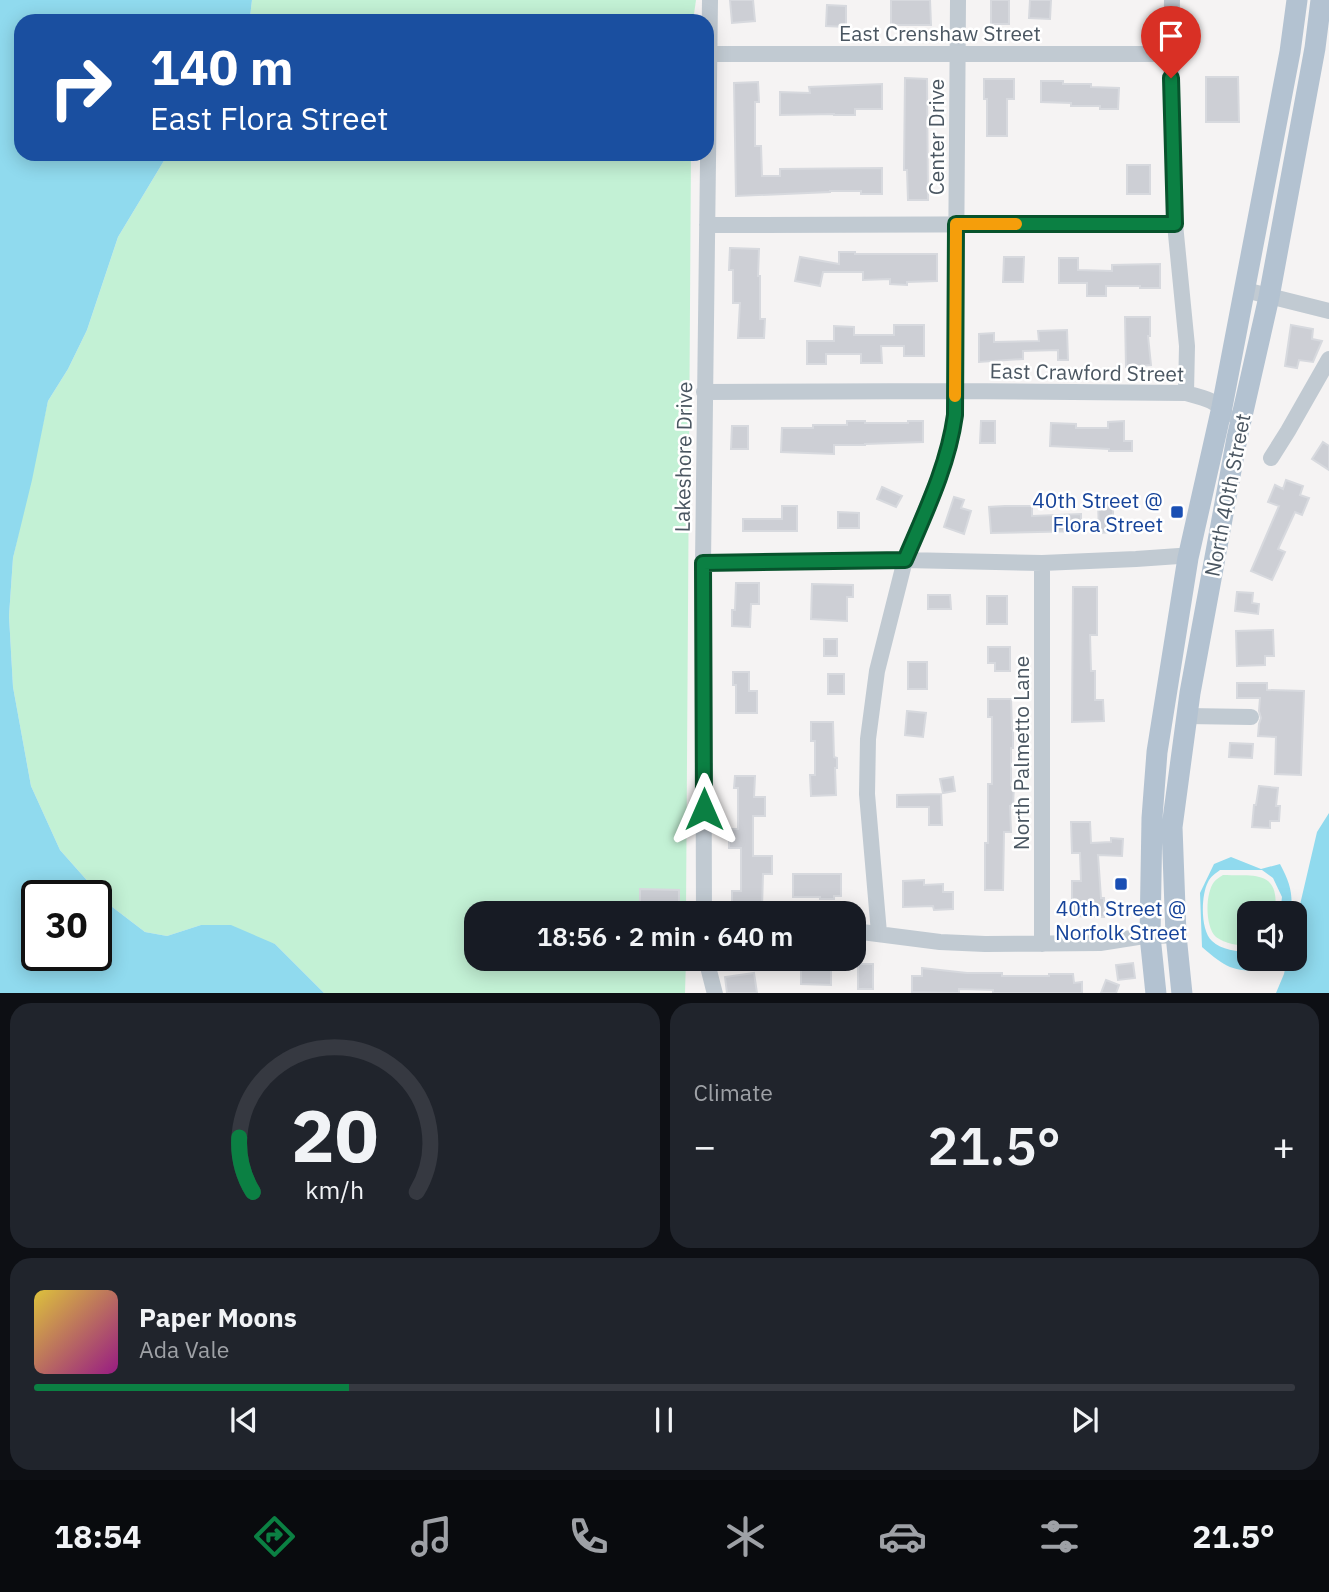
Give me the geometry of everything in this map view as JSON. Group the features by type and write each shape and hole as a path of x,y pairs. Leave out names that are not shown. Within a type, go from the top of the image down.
{"main road":[{"name":"North 40th Street","path":"1156,993 1150,936 1152,818 1157,752 1188,558 1222,407 1290,52 1297,0"},
{"name":"North 40th Street","path":"1182,993 1176,935 1172,827 1187,716 1237,438 1269,297 1315,48 1321,0"}],"street":[{"name":"Center Drive","path":"879,933 867,794 868,739 877,671 905,560 943,467 955,415 958,0"},
{"path":"1172,0 1175,224 1187,346 1186,393"},
{"name":"East Crenshaw Street","path":"714,54 1171,54"},
{"name":"Lakeshore Drive","path":"704,901 703,563 708,161"},
{"path":"707,225 1175,224"},
{"path":"1244,290 1329,311"},
{"path":"1270,458 1289,431 1329,359"},
{"name":"East Crawford Street","path":"704,392 1186,393 1208,399 1222,407"},
{"path":"1222,407 1237,438"},
{"path":"703,563 905,560 1042,562 1179,556 1188,558"},
{"name":"North Palmetto Lane","path":"1042,562 1042,944"},
{"path":"1187,716 1251,717"},
{"path":"866,932 940,942 985,944 1100,943 1176,935"},
{"path":"709,971 715,993"}],"green space":[{"path":"252,0 696,0 694,14 250,14"},
{"path":"164,161 691,161 686,901 464,901 464,971 686,971 685,993 324,993 275,944 201,925 167,936 145,932 112,907 112,880 87,880 60,850 31,786 13,687 9,616 13,558 48,401 68,369 87,330 118,237"},
{"path":"1223,875 1255,876 1269,882 1274,889 1276,901 1237,901 1237,945 1216,937 1210,926 1207,910 1209,894 1217,879"}],"water":[{"path":"0,0 252,0 250,14 14,14 14,161 164,161 118,237 87,330 68,369 48,401 13,558 9,616 13,687 31,786 60,850 87,880 21,880 21,971 112,971 112,907 145,932 167,936 201,925 231,925 275,944 324,993 0,993"},
{"path":"1329,813 1329,993 1276,993 1285,971 1307,971 1307,901 1301,901 1317,832"},
{"path":"1231,857 1261,869 1280,864 1291,894 1291,901 1282,901 1273,878 1262,870 1220,870 1210,878 1203,903 1205,929 1212,941 1237,951 1237,968 1217,960 1202,947 1200,893 1214,864"}],"building":[{"path":"730,0 753,0 755,21 732,23"},
{"path":"891,0 930,0 931,25 891,25"},
{"path":"991,0 1009,0 1009,24 991,24"},
{"path":"1030,0 1051,0 1050,19 1029,18"},
{"path":"827,5 846,6 846,27 826,26"},
{"path":"1206,77 1238,77 1239,122 1206,122"},
{"path":"905,78 927,79 928,200 908,200 907,170 904,170"},
{"path":"984,79 1014,79 1014,99 1007,99 1007,136 987,136"},
{"path":"1041,81 1119,88 1118,109 1041,102"},
{"path":"758,82 755,146 761,146 762,176 780,176 780,169 882,168 882,194 830,191 736,196 734,83"},
{"path":"882,84 882,109 855,109 855,115 780,115 780,92 810,93 809,87"},
{"path":"1127,165 1150,165 1150,194 1127,194"},
{"path":"730,248 759,249 760,319 765,319 764,338 738,338 740,303 733,303 733,270 729,270"},
{"path":"839,252 937,254 937,281 890,284 890,279 863,280 863,272 823,272 820,286 795,281 800,257 839,264"},
{"path":"1004,257 1024,257 1023,282 1003,282"},
{"path":"1059,258 1078,258 1078,270 1112,271 1112,265 1160,264 1160,288 1106,286 1106,296 1087,296 1087,283 1059,283"},
{"path":"1125,317 1150,317 1148,336 1151,365 1126,367"},
{"path":"894,325 924,325 924,356 904,356 904,346 881,346 882,363 861,363 861,354 826,354 826,364 807,364 807,341 834,341 834,326 854,327 854,335 894,335"},
{"path":"1291,325 1313,329 1312,339 1322,341 1313,362 1299,360 1297,368 1285,366"},
{"path":"1067,330 1068,360 1058,360 1058,350 1023,351 1023,359 979,362 979,334 994,333 994,342 1039,341 1038,331"},
{"path":"847,421 923,421 923,442 834,445 834,454 781,452 782,428 847,425"},
{"path":"981,421 995,421 995,443 980,443"},
{"path":"1124,421 1124,441 1132,441 1132,451 1050,446 1051,423 1076,424 1076,428 1108,428 1108,422"},
{"path":"732,426 748,426 748,449 731,449"},
{"path":"1323,442 1329,446 1329,470 1312,459"},
{"path":"1286,480 1303,486 1300,495 1309,498 1302,515 1295,512 1278,549 1285,552 1272,580 1251,571 1279,506 1268,502 1275,485 1283,489"},
{"path":"882,487 902,496 896,507 877,499"},
{"path":"954,497 964,500 961,508 971,511 964,534 944,527"},
{"path":"1098,501 1113,501 1113,532 1099,533"},
{"path":"782,506 797,506 797,531 743,531 743,519 782,519"},
{"path":"1032,506 1032,516 1081,514 1081,531 991,533 989,507"},
{"path":"838,512 859,513 859,528 838,528"},
{"path":"736,583 759,583 759,604 751,604 750,627 732,626"},
{"path":"812,584 853,585 853,597 847,597 847,621 811,619"},
{"path":"1073,587 1097,587 1097,635 1090,635 1091,671 1095,671 1095,700 1103,700 1104,721 1072,722"},
{"path":"1237,592 1253,593 1252,603 1259,604 1258,614 1235,611"},
{"path":"928,595 950,595 951,609 928,609"},
{"path":"987,596 1007,596 1007,624 987,624"},
{"path":"1273,630 1274,656 1265,656 1265,665 1237,666 1236,631"},
{"path":"824,639 837,639 837,656 824,656"},
{"path":"988,647 1010,647 1010,671 995,671 995,663 988,663"},
{"path":"908,662 927,662 927,689 908,689"},
{"path":"733,672 749,672 749,691 757,691 757,713 736,713"},
{"path":"828,674 844,674 844,694 828,694"},
{"path":"1237,683 1267,683 1267,690 1304,691 1301,775 1275,774 1276,737 1258,736 1260,698 1237,698"},
{"path":"988,699 1011,699 1011,785 1014,785 1013,806 1010,806 1011,832 1004,832 1003,890 985,890 988,784 992,784 992,717 988,717"},
{"path":"907,711 926,713 923,737 905,735"},
{"path":"811,722 833,722 834,757 837,758 836,795 811,796 810,775 815,775 815,741 811,741"},
{"path":"1230,743 1253,744 1252,758 1229,757"},
{"path":"735,776 755,776 754,797 765,797 765,816 753,816 753,856 772,856 772,874 763,874 762,901 732,901 732,891 741,891 741,848 729,848 729,829 738,829 738,788 734,788"},
{"path":"953,777 955,791 943,793 940,779"},
{"path":"1259,786 1278,788 1276,806 1280,806 1279,821 1270,821 1270,828 1252,827"},
{"path":"941,794 942,825 929,825 929,807 897,807 897,795"},
{"path":"1071,822 1090,822 1091,843 1111,842 1111,838 1123,839 1122,856 1098,855 1104,917 1072,916 1072,881 1081,881 1080,853 1072,853"},
{"path":"793,874 841,874 841,896 834,896 834,899 793,897"},
{"path":"924,880 924,885 943,884 943,892 953,892 953,909 934,910 933,906 903,907 903,881"},
{"path":"640,889 679,890 679,901 640,901"},
{"path":"1133,963 1135,978 1118,980 1116,965"},
{"path":"866,964 873,964 873,989 858,989 858,971 866,971"},
{"path":"922,968 967,973 1002,973 1002,976 1073,974 1074,983 1082,982 1082,993 993,993 993,990 959,989 959,993 912,992 912,976 922,976"},
{"path":"801,971 831,971 831,985 801,984"},
{"path":"754,973 757,993 727,993 725,977"},
{"path":"1106,980 1119,985 1116,993 1101,993"}],"slow traffic":[{"path":"955,396 956,224 1016,224"}],"place":[{"name":"40th Street @ Flora Street","path":"1177,512"},
{"name":"40th Street @ Norfolk Street","path":"1121,884"}],"route":[{"path":"704,809 703,563 905,560 943,467 955,415 956,224 1175,224 1171,78"}]}
